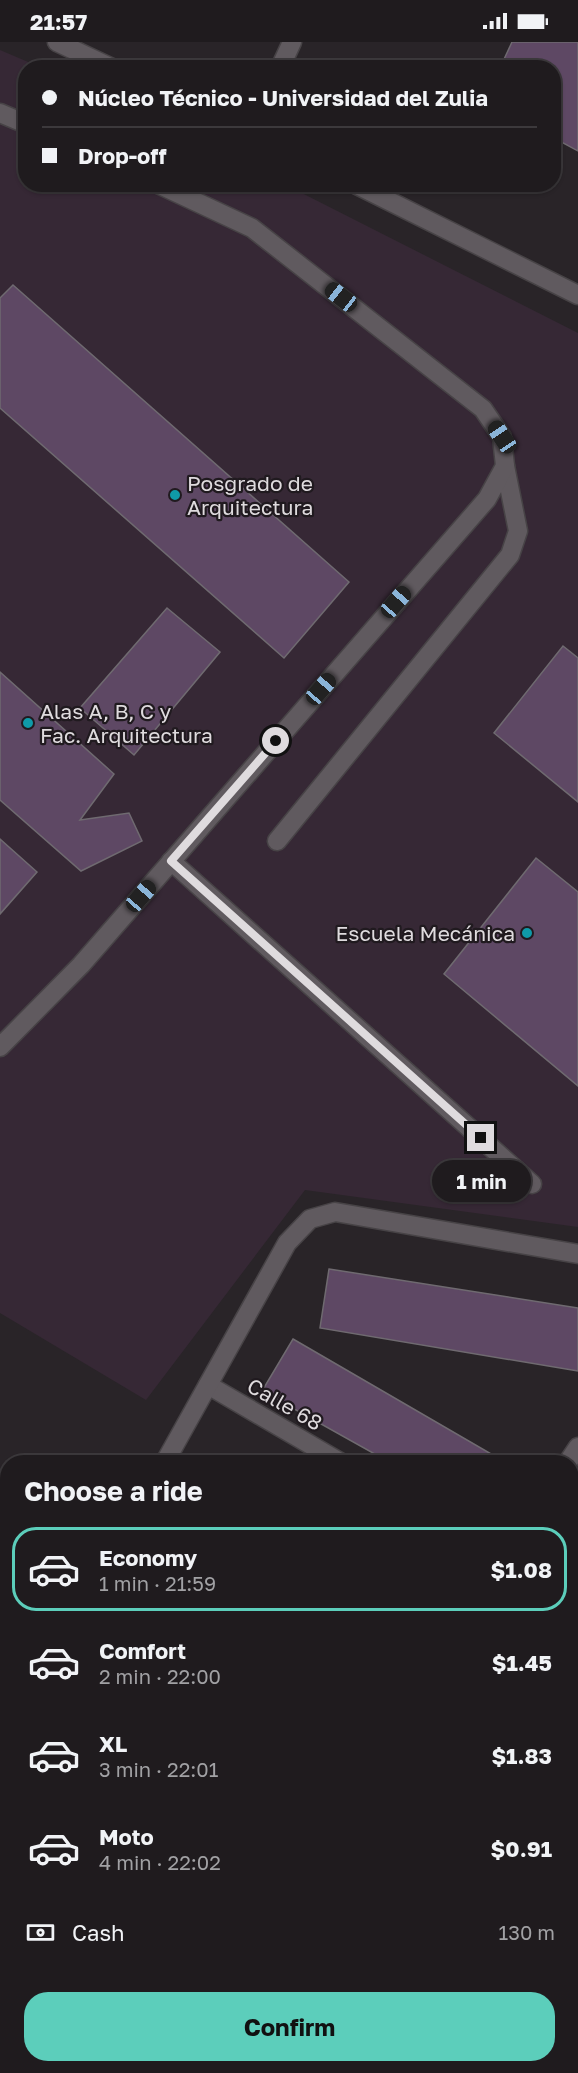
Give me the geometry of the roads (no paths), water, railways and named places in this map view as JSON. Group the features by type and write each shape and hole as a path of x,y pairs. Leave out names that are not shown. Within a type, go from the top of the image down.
{"street":[{"path":"57,42 95,60"},
{"path":"284,60 292,42"},
{"path":"0,113 18,121"},
{"path":"175,192 252,228 483,409 502,437 505,466 518,531 510,555 277,841"},
{"path":"371,192 578,295"},
{"path":"0,1047 81,965 486,499 505,466"},
{"path":"171,861 532,1184"},
{"path":"169,1455 287,1243 310,1219 335,1212 578,1254"},
{"name":"Calle 68","path":"208,1385 328,1455"}],"place":[{"name":"Posgrado de Arquitectura","path":"175,495"},
{"name":"Alas A, B, C y Fac. Arquitectura","path":"28,723"},
{"name":"Escuela Mecánica","path":"527,933"}]}
